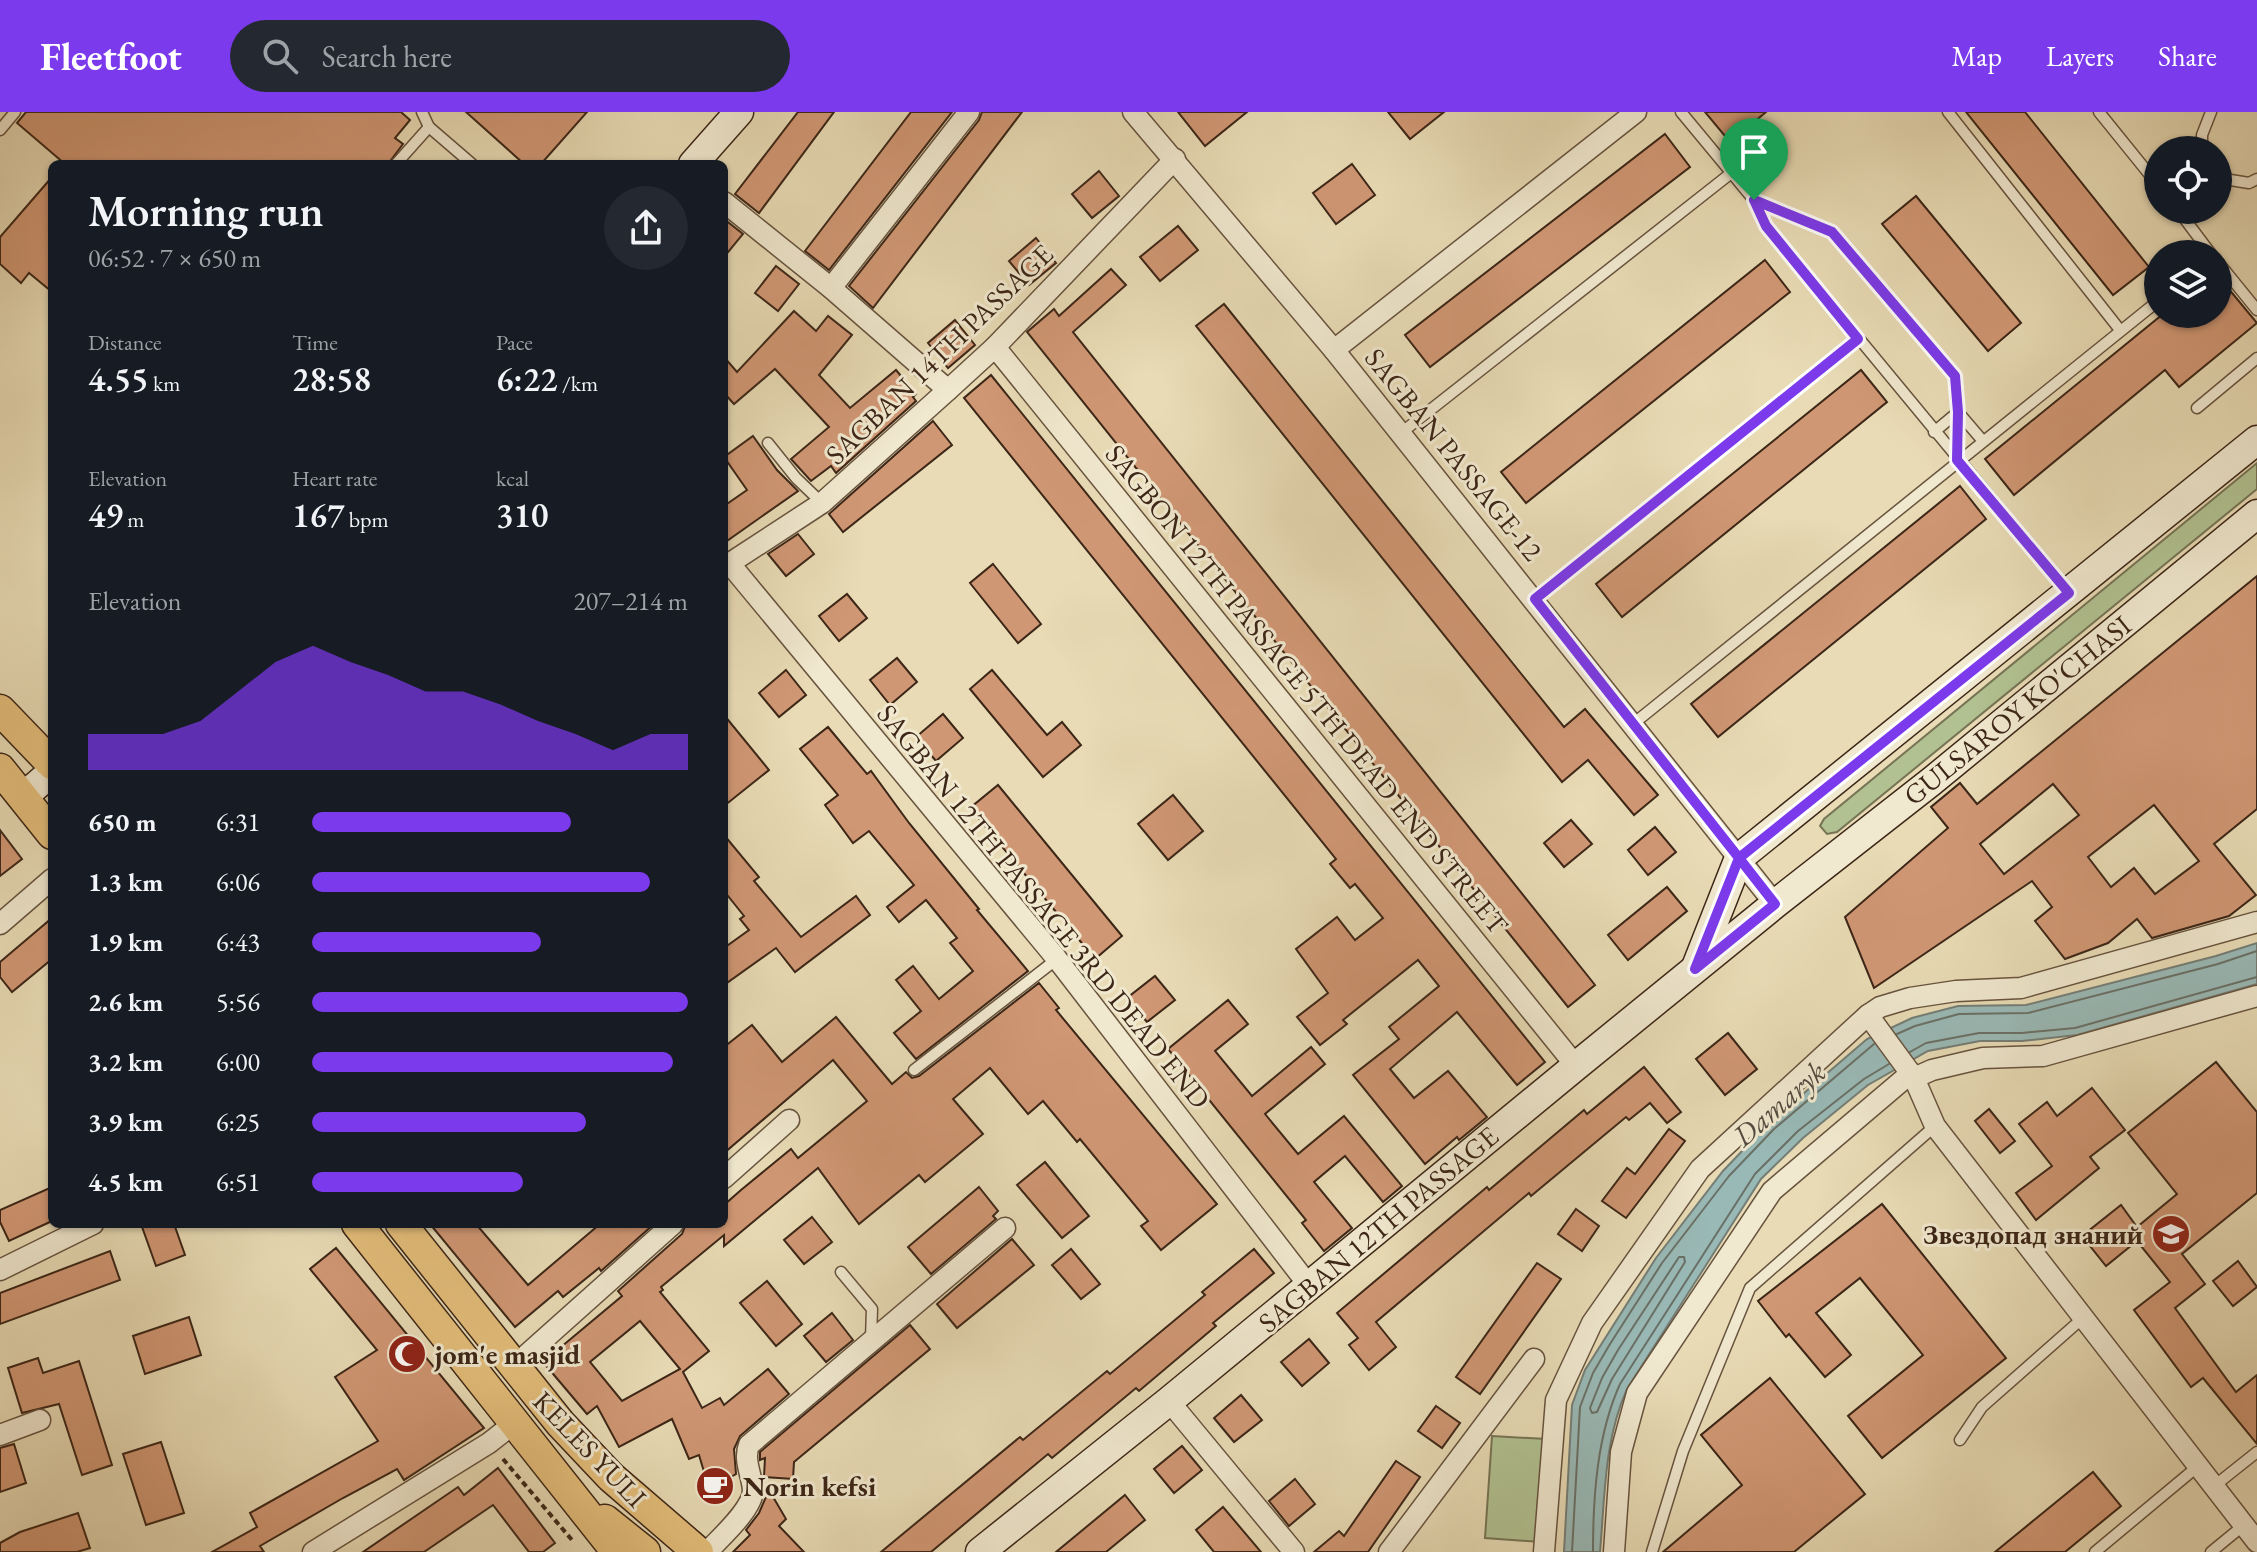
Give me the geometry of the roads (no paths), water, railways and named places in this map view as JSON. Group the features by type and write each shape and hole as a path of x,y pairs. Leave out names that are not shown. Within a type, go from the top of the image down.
{"main road":[{"path":"697,160 739,112"},
{"path":"1695,969 1739,858 2257,440"},
{"name":"GULSAROY KO'CHASI","path":"1775,904 1932,781 2257,514"},
{"path":"0,710 48,760"},
{"path":"0,769 48,829"},
{"path":"23,797 48,775"},
{"name":"SAGBAN 12TH PASSAGE","path":"980,1552 1310,1287 1775,904"},
{"name":"KELES YULI","path":"360,1228 617,1552"},
{"name":"KELES YULI","path":"404,1228 513,1367 611,1477 698,1552"},
{"path":"566,1489 645,1552"}],"street":[{"path":"831,288 969,112"},
{"name":"SAGBAN PASSAGE-12","path":"1133,112 1334,350 1775,904"},
{"path":"1334,350 1636,112"},
{"name":"SAGBAN 14TH PASSAGE","path":"728,564 822,503 948,390 995,347 1174,158"},
{"path":"728,205 831,288 948,390"},
{"name":"SAGBON 12TH PASSAGE 5TH DEAD END STREET","path":"995,347 1576,1066"},
{"name":"SAGBAN 12TH PASSAGE 3RD DEAD END","path":"728,566 1057,959 1310,1287"},
{"path":"0,924 48,882"},
{"path":"1544,1552 1556,1400 1592,1323 1700,1169 1868,1015 1880,1007 1910,998 1956,991 2021,988 2257,922"},
{"path":"1614,1552 1621,1452 1637,1393 1772,1191 1912,1076 1983,1058 2043,1056 2257,996"},
{"path":"1868,1015 1912,1076 1935,1126 2257,1542"},
{"path":"728,1174 789,1120"},
{"path":"0,1270 85,1228"},
{"path":"513,1367 669,1228"},
{"path":"707,1552 749,1505 753,1493 746,1453 749,1445 1005,1228"},
{"path":"1389,1552 1534,1359"},
{"path":"1169,1401 1294,1552"},
{"path":"0,1435 40,1420"},
{"path":"313,1552 489,1443 513,1424"}],"lane":[{"path":"0,130 15,112"},
{"path":"422,112 429,127 467,160"},
{"path":"1681,112 1754,200 1766,226 2069,593"},
{"path":"1948,112 2120,330"},
{"path":"2099,112 2144,168"},
{"path":"2202,136 2211,112"},
{"path":"400,160 429,127"},
{"path":"1401,433 1730,174"},
{"path":"2232,180 2249,183 2257,179"},
{"path":"1754,200 1832,232 1955,376 1957,460"},
{"path":"2232,279 2257,310"},
{"path":"1633,724 2144,312"},
{"path":"1535,599 1858,339"},
{"path":"2197,408 2257,358"},
{"path":"1958,412 1982,440"},
{"path":"1934,432 1958,412"},
{"path":"768,443 796,478 822,503"},
{"path":"914,1070 1057,959"},
{"path":"1652,1552 1683,1451 1750,1288 1935,1126"},
{"path":"841,1272 872,1309 870,1341"},
{"path":"1960,1440 1982,1407 2084,1317"},
{"path":"2213,1487 2257,1452"},
{"path":"2095,1552 2197,1467"},
{"path":"2211,1552 2244,1525"}],"water":[{"path":"2257,943 2257,984 2077,1035 2022,1041 1980,1041 1928,1051 1868,1085 1803,1138 1761,1179 1627,1389 1619,1408 1610,1448 1600,1552 1564,1552 1572,1405 1585,1370 1656,1258 1723,1171 1768,1124 1867,1039 1912,1018 1958,1006 2026,1005"}],"place":[{"name":"Звездопад знаний","path":"2171,1234"},
{"name":"jom'e masjid","path":"407,1354"},
{"name":"Norin kefsi","path":"715,1486"}],"water label":[{"name":"Damaryk","path":"1779,1104"}]}
